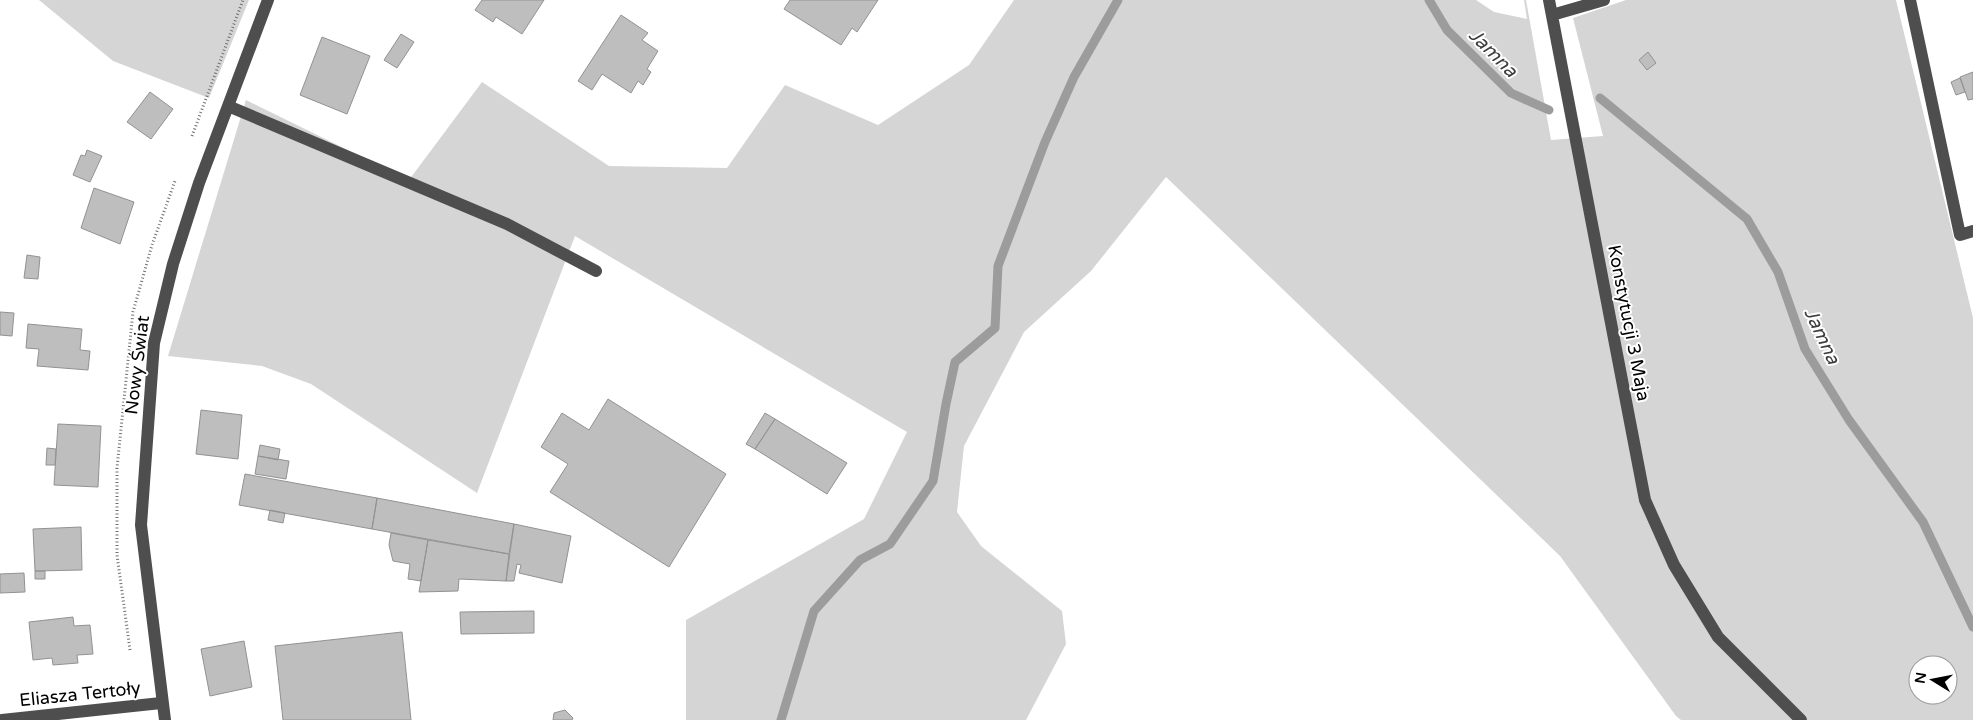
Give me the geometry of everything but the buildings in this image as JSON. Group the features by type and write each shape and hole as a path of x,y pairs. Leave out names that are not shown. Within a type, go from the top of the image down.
{"street":[{"name":"Nowy Świat","path":"165,720 141,525 154,343 173,264 199,183 268,0"},
{"name":"Konstytucji 3 Maja","path":"1549,0 1645,500 1674,565 1718,638 1801,720"},
{"path":"1552,15 1604,0"},
{"path":"1910,0 1960,235 1973,231"},
{"path":"228,106 507,224 596,271"},
{"name":"Eliasza Tertoły","path":"2,720 162,703"}],"shaded area":[{"path":"39,0 249,0 209,98 113,61"},
{"path":"1014,0 1476,0 1494,12 1527,19 1524,0 1526,0 1551,140 1603,136 1573,18 1626,0 1896,0 1973,318 1973,720 1681,720 1676,716 1560,556 1166,177 1091,271 1024,332 964,446 957,512 981,546 1062,611 1066,644 1026,720 686,720 686,620 864,519 907,432 575,236 477,493 311,384 262,366 168,356 246,100 409,180 482,82 609,166 727,168 785,85 878,125 969,65"}],"waterway":[{"path":"781,720 814,611 860,560 890,544 933,481 955,362 995,328 998,266 1045,142 1074,77 1118,0"},
{"name":"Jamna","path":"1429,0 1447,30 1511,93 1549,110"},
{"name":"Jamna","path":"1600,98 1747,219 1778,272 1805,349 1849,420 1923,522 1973,627"}]}
